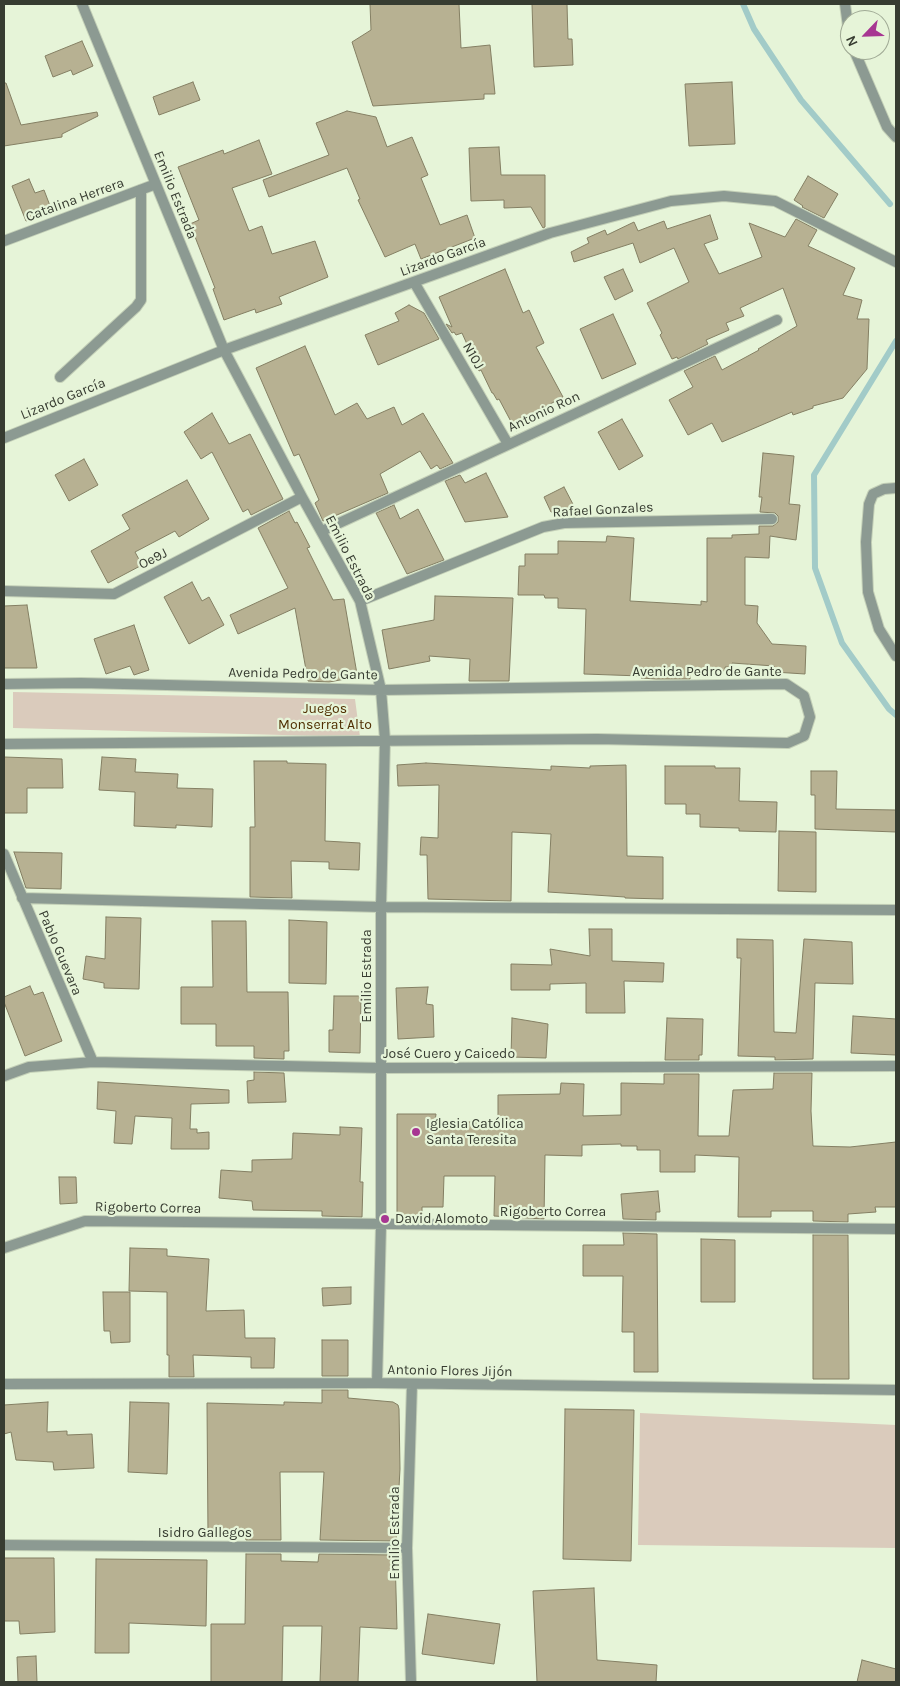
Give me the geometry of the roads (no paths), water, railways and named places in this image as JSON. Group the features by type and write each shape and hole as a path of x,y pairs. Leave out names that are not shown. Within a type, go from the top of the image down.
{"street":[{"name":"Emilio Estrada","path":"82,4 224,350 360,601 382,690 385,740 381,907 381,1225 377,1383"},
{"path":"858,60 887,127 896,137"},
{"name":"Catalina Herrera","path":"4,241 156,184"},
{"path":"60,377 136,307 141,300 141,190"},
{"name":"Lizardo García","path":"4,438 224,350 550,232 671,201 724,196 775,201 896,262"},
{"name":"N10J","path":"414,282 508,444"},
{"name":"Antonio Ron","path":"322,531 777,320"},
{"path":"896,488 884,489 873,494 869,504 866,542 868,592 879,629 896,656"},
{"name":"Oe9J","path":"4,591 114,594 302,497"},
{"name":"Rafael Gonzales","path":"360,601 543,527 564,523 772,519"},
{"name":"Avenida Pedro de Gante","path":"4,684 81,683 382,690 786,684 804,696 810,717 804,736 788,743 597,740 385,740 4,744"},
{"name":"Pablo Guevara","path":"4,854 93,1062"},
{"path":"22,898 381,907 896,910"},
{"name":"José Cuero y Caicedo","path":"4,1076 30,1067 93,1062 381,1068 896,1066"},
{"name":"Rigoberto Correa","path":"4,1248 85,1221 896,1229"},
{"name":"Antonio Flores Jijón","path":"4,1384 377,1383 896,1390"},
{"name":"Emilio Estrada","path":"411,1682 407,1548 412,1384"},
{"name":"Isidro Gallegos","path":"4,1546 407,1548"}],"waterway":[{"path":"743,4 754,29 801,100 890,204"},
{"path":"896,341 814,475 815,568 842,643 889,709 896,715"}],"place":[{"name":"Iglesia Católica Santa Teresita","path":"416,1132"},
{"name":"David Alomoto","path":"385,1219"}],"park label":[{"name":"Juegos Monserrat Alto","path":"325,718"}]}
